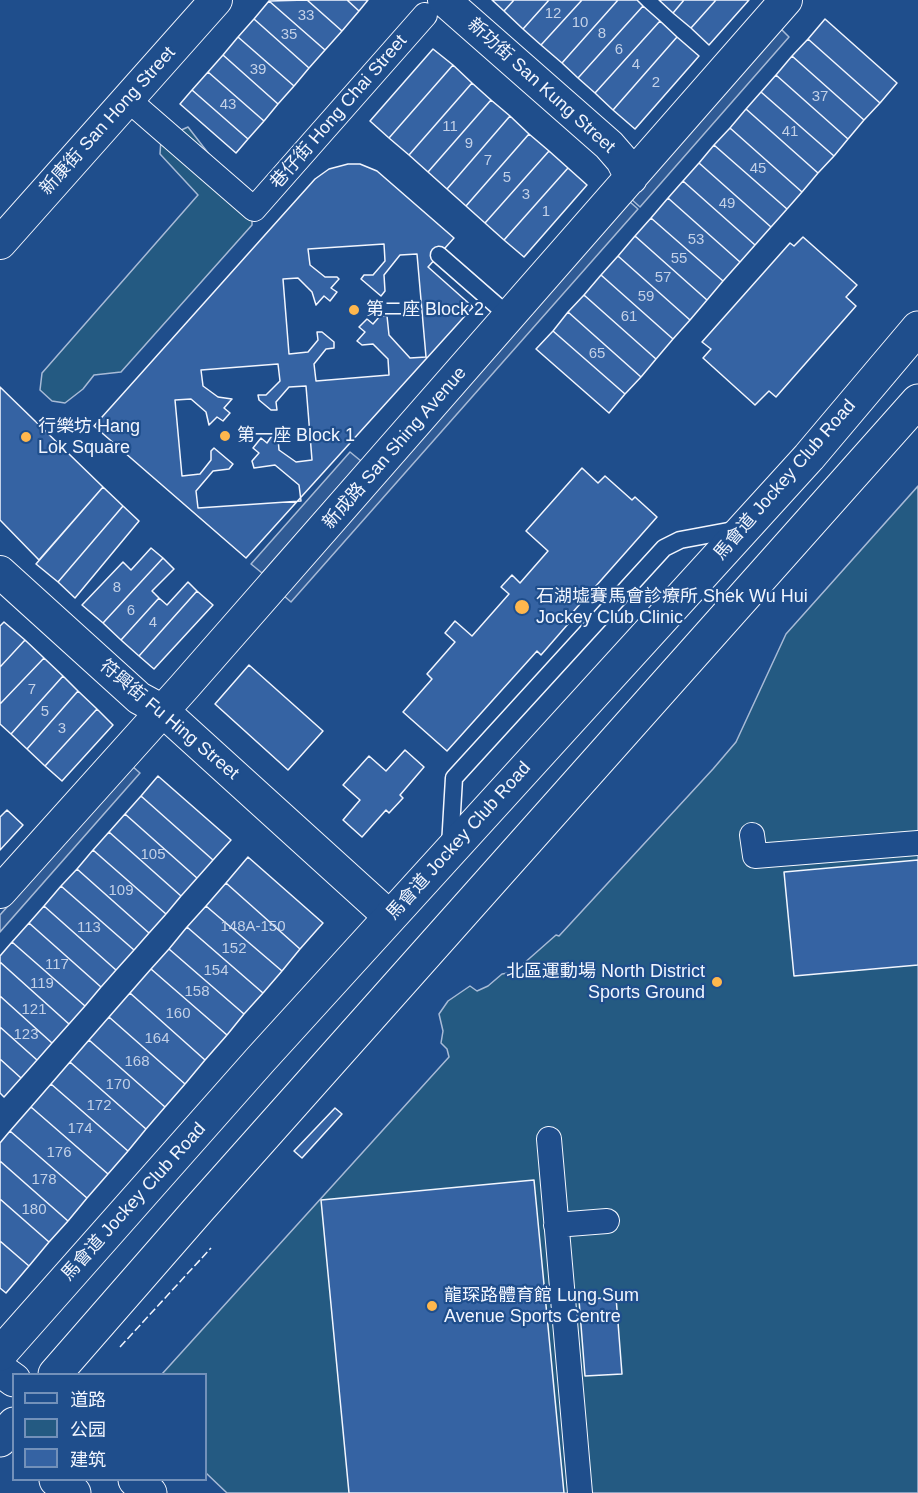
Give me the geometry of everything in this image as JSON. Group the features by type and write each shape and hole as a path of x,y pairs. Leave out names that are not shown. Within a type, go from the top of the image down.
{"main road":[{"name":"馬會道 Jockey Club Road","path":"0,1354 390,917 809,457 918,328"},
{"path":"57,1373 199,1209 918,401"},
{"path":"0,1441 12,1426"},
{"path":"59,1481 74,1493"},
{"path":"137,1481 150,1493"}],"street":[{"name":"新康街 San Hong Street","path":"0,243 216,0"},
{"name":"新成路 San Shing Avenue","path":"0,892 163,711 786,0"},
{"name":"新功街 San Kung Street","path":"435,7 609,145 622,160 631,178"},
{"name":"巷仔街 Hong Chai Street","path":"140,110 254,209 435,7"},
{"name":"符興街 Fu Hing Street","path":"0,572 139,698 163,711 390,917"},
{"path":"752,835 755,856 918,843"},
{"path":"549,1139 580,1493"},
{"path":"556,1225 607,1221"}],"lane":[{"path":"439,255 510,317"},
{"path":"449,853 454,778 664,548 681,540 743,528"}],"green space":[{"path":"188,127 212,158 252,194 252,225 121,372 94,375 83,389 65,403 52,401 40,390 42,373 198,195 160,154 161,139"},
{"name":"北區運動場 North District Sports Ground","path":"918,486 918,1493 227,1493 207,1474 207,1373 163,1373 449,1057 447,1049 441,1043 443,1031 439,1014 448,1001 470,986 477,991 488,986 502,974 514,972 556,935 559,936 736,742 786,634"}],"shaded area":[{"path":"780,28 789,37 640,207 630,198"},
{"path":"630,202 638,209 291,602 283,595"},
{"path":"350,452 361,461 262,573 251,564"},
{"path":"132,766 140,773 0,932 0,915"}],"building":[{"path":"307,0 342,31 325,50 269,1"},
{"path":"307,0 347,0 359,11 342,31"},
{"path":"347,0 368,0 359,11"},
{"path":"492,0 514,0 504,11"},
{"path":"514,0 549,0 523,29 504,11"},
{"path":"549,0 582,0 541,45 523,29"},
{"path":"582,0 618,0 562,63 541,45"},
{"path":"618,0 637,0 643,6 578,78 562,63"},
{"path":"659,0 684,0 673,13"},
{"path":"684,0 716,0 691,28 673,13"},
{"path":"716,0 749,0 709,45 691,28"},
{"path":"269,1 325,50 309,68 254,19"},
{"path":"643,6 660,21 595,93 578,78"},
{"path":"254,19 309,68 294,86 238,37"},
{"path":"825,19 897,83 880,103 808,39"},
{"path":"660,21 677,37 613,110 595,93"},
{"path":"238,37 294,86 278,104 223,55"},
{"path":"677,37 699,56 635,129 613,110"},
{"path":"808,39 880,103 864,120 792,56"},
{"path":"433,49 453,65 389,138 370,121"},
{"path":"223,55 278,104 264,121 208,72"},
{"path":"792,56 864,120 848,139 776,75"},
{"path":"453,65 472,83 409,155 389,138"},
{"path":"208,72 264,121 248,139 192,90"},
{"path":"776,75 848,139 834,156 761,92"},
{"path":"472,83 491,100 428,172 409,155"},
{"path":"192,90 248,139 236,153 180,104"},
{"path":"761,92 834,156 818,173 746,109"},
{"path":"491,100 510,116 447,189 428,172"},
{"path":"746,109 818,173 802,192 730,128"},
{"path":"510,116 529,134 466,206 447,189"},
{"path":"730,128 802,192 787,209 714,145"},
{"path":"529,134 549,151 485,223 466,206"},
{"path":"714,145 787,209 771,227 699,163"},
{"path":"549,151 568,168 504,240 485,223"},
{"path":"699,163 771,227 755,245 683,181"},
{"path":"348,164 360,164 377,171 454,238 428,267 473,307 246,558 94,426 315,179 329,169"},
{"path":"568,168 587,185 524,257 504,240"},
{"path":"683,181 755,245 740,262 668,198"},
{"path":"668,198 740,262 723,281 651,218"},
{"path":"651,218 723,281 707,300 635,236"},
{"path":"635,236 707,300 690,320 618,256"},
{"path":"803,237 857,285 846,297 856,306 776,397 769,391 755,405 703,358 711,349 702,342 790,243 794,246"},
{"name":"第二座 Block 2","path":"384,244 385,261 373,275 364,275 361,279 381,296 385,291 384,275 400,255 417,254 426,357 410,358 389,335 387,316 380,316 373,324 367,319 359,327 365,332 357,341 362,345 373,344 388,359 389,375 316,381 314,364 326,349 334,348 334,342 322,332 317,332 318,340 308,352 289,354 283,279 298,278 312,292 316,305 324,296 330,301 337,292 331,288 339,279 325,277 310,265 308,249"},
{"path":"618,256 690,320 673,339 601,275"},
{"path":"601,275 673,339 656,359 584,295"},
{"path":"584,295 656,359 641,377 568,312"},
{"path":"568,312 641,377 625,394 553,331"},
{"path":"553,331 625,394 609,413 536,349"},
{"name":"第一座 Block 1","path":"278,364 280,381 266,395 258,395 259,400 271,410 277,410 276,402 289,387 306,386 312,460 296,462 279,450 278,438 273,434 267,443 261,438 253,448 259,453 252,461 254,468 275,465 299,485 301,501 198,508 196,491 213,471 229,469 233,464 214,448 211,451 211,460 200,474 182,476 175,400 191,399 206,412 209,425 217,417 223,421 230,413 224,408 232,399 218,397 203,386 201,370"},
{"name":"行樂坊 Hang Lok Square","path":"0,387 103,487 39,560 0,520"},
{"name":"石湖墟賽馬會診療所 Shek Wu Hui Jockey Club Clinic","path":"582,468 598,483 605,476 632,500 635,497 657,517 572,613 575,616 541,655 537,651 447,751 403,712 432,679 427,674 455,642 445,633 455,621 472,636 509,594 501,587 512,575 520,583 548,551 526,531"},
{"path":"103,487 123,506 58,582 36,564"},
{"path":"123,506 139,521 75,598 58,582"},
{"path":"151,548 163,558 103,623 82,605 123,562 131,570"},
{"path":"163,558 174,569 152,591 159,598 121,640 103,623"},
{"path":"188,582 197,591 139,656 121,640 159,598 167,605"},
{"path":"197,591 213,605 154,669 139,656"},
{"path":"4,622 25,640 0,667 0,626"},
{"path":"25,640 44,658 0,704 0,667"},
{"path":"44,658 63,676 11,734 0,724 0,704"},
{"path":"249,665 323,731 288,770 215,704"},
{"path":"63,676 78,691 27,749 11,734"},
{"path":"78,691 97,709 45,766 27,749"},
{"path":"97,709 113,725 62,781 45,766"},
{"path":"405,750 424,767 400,795 403,798 389,813 386,810 362,837 343,820 360,800 343,785 369,756 386,771"},
{"path":"158,776 231,840 213,860 141,796"},
{"path":"141,796 213,860 197,878 125,814"},
{"path":"7,810 23,825 0,850 0,817"},
{"path":"125,814 197,878 181,896 109,832"},
{"path":"109,832 181,896 166,914 93,850"},
{"path":"93,850 166,914 149,933 77,869"},
{"path":"248,857 323,923 300,949 226,883"},
{"path":"918,860 918,965 794,976 784,872"},
{"path":"77,869 149,933 134,950 61,886"},
{"path":"226,883 300,949 282,971 206,906"},
{"path":"61,886 134,950 116,970 44,906"},
{"path":"44,906 116,970 101,987 29,923"},
{"path":"206,906 282,971 263,993 187,927"},
{"path":"29,923 101,987 85,1006 12,942"},
{"path":"187,927 263,993 244,1014 169,949"},
{"path":"12,942 85,1006 69,1024 0,962 0,956"},
{"path":"169,949 244,1014 227,1035 151,969"},
{"path":"0,962 69,1024 52,1043 0,996"},
{"path":"151,969 227,1035 205,1060 130,993"},
{"path":"130,993 205,1060 185,1084 109,1017"},
{"path":"0,996 52,1043 37,1060 0,1027"},
{"path":"109,1017 185,1084 165,1107 89,1040"},
{"path":"0,1027 37,1060 21,1078 0,1059"},
{"path":"89,1040 165,1107 146,1129 70,1062"},
{"path":"0,1059 21,1078 4,1097 0,1093"},
{"path":"70,1062 146,1129 128,1151 51,1084"},
{"path":"51,1084 128,1151 108,1174 31,1107"},
{"path":"31,1107 108,1174 87,1198 10,1131"},
{"path":"335,1108 342,1114 302,1158 294,1151"},
{"path":"10,1131 87,1198 68,1221 0,1161 0,1143"},
{"path":"0,1161 68,1221 49,1242 0,1199"},
{"path":"534,1180 564,1493 349,1493 321,1200"},
{"path":"0,1199 49,1242 29,1266 0,1241"},
{"path":"0,1241 29,1266 6,1293 0,1288"},
{"path":"616,1297 622,1374 585,1376 579,1300"}],"fence":[{"path":"120,1347 211,1248"}],"place":[{"name":"第二座 Block 2","path":"354,310"},
{"name":"第一座 Block 1","path":"225,436"},
{"name":"行樂坊 Hang Lok Square","path":"26,437"},
{"name":"石湖墟賽馬會診療所 Shek Wu Hui Jockey Club Clinic","path":"522,607"},
{"name":"北區運動場 North District Sports Ground","path":"717,982"},
{"name":"龍琛路體育館 Lung Sum Avenue Sports Centre","path":"432,1306"}]}
